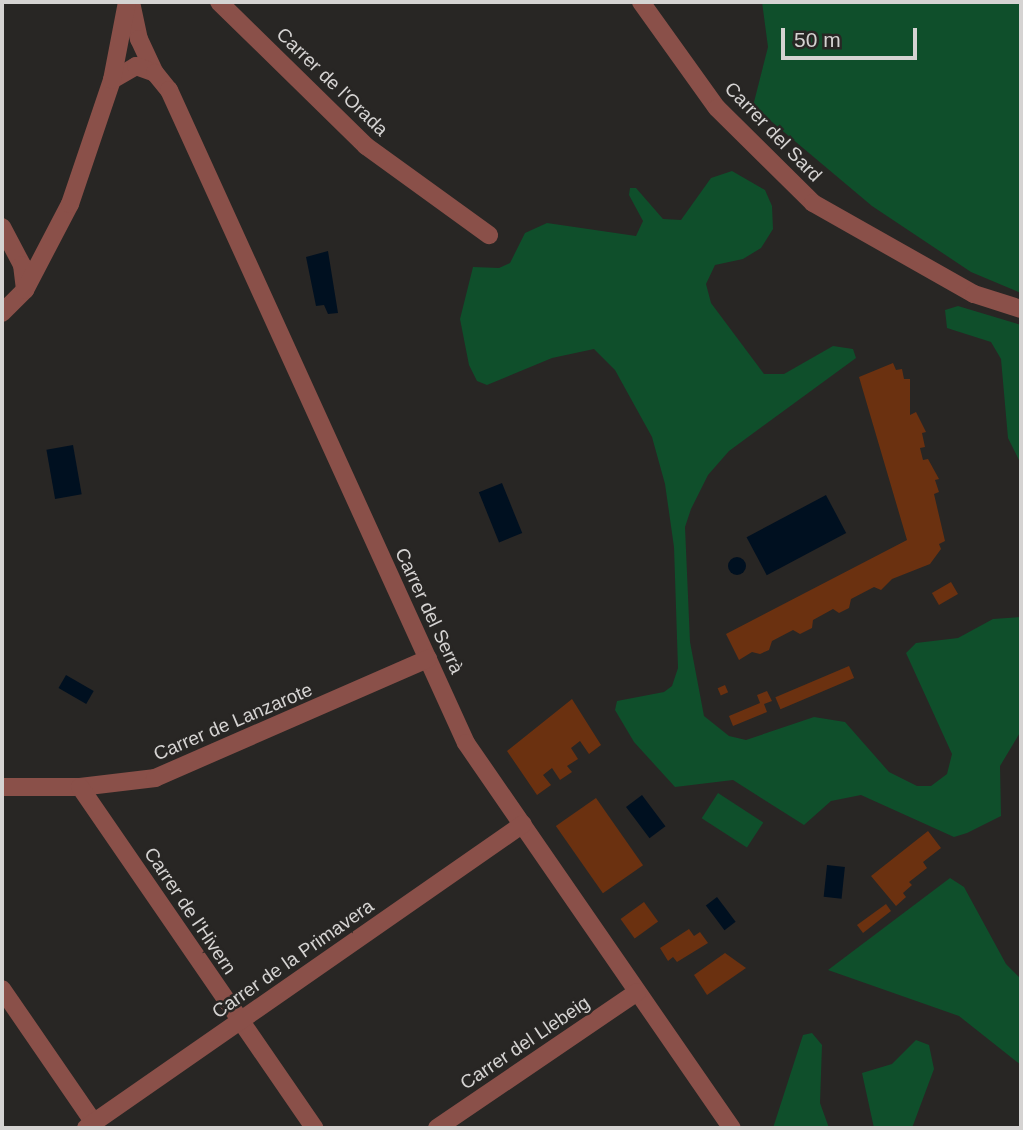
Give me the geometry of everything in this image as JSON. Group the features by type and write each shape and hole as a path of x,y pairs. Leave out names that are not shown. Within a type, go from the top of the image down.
{"street":[{"name":"Carrer del Serrà","path":"129,2 139,39 155,73 185,124 466,743 732,1128"},
{"path":"2,313 25,290 52,245 95,139 112,80 129,2"},
{"name":"Carrer de l'Orada","path":"219,2 366,146 489,235"},
{"name":"Carrer del Sard","path":"641,2 717,108 813,203 974,294 1021,309"},
{"path":"112,80 136,66 155,73"},
{"path":"2,227 22,265 25,290"},
{"path":"13,245 34,254 52,245"},
{"name":"Carrer de Lanzarote","path":"2,787 80,787 155,778 428,659"},
{"name":"Carrer de l'Hivern","path":"80,787 314,1128"},
{"name":"Carrer de la Primavera","path":"90,1126 523,824"},
{"path":"2,989 90,1126"},
{"name":"Carrer del Llebeig","path":"437,1128 637,992"}],"green space":[{"path":"762,2 1021,2 1021,293 971,272 872,206 753,106 768,47"},
{"path":"732,171 765,190 772,206 773,229 761,248 743,259 715,265 706,284 711,303 764,374 784,374 833,346 853,349 856,358 729,451 708,475 691,509 685,527 690,642 704,716 729,736 746,740 814,717 845,722 889,772 917,786 931,786 947,774 952,754 906,653 916,643 958,638 993,619 1021,617 1021,731 1000,766 1001,816 967,833 954,837 861,795 831,801 804,825 733,780 675,787 634,742 615,710 617,701 664,692 672,686 678,668 674,547 665,484 652,437 615,370 594,349 552,358 487,385 477,381 469,365 460,319 473,267 499,268 510,263 525,233 547,223 636,236 643,221 629,195 630,188 636,188 663,219 681,220 711,178"},
{"path":"958,306 1021,325 1021,464 1008,438 1001,359 991,342 947,328 945,310"},
{"path":"718,793 763,822 747,848 702,818"},
{"path":"950,878 964,887 1006,964 1021,979 1021,1065 959,1016 828,970"},
{"path":"812,1033 822,1045 820,1103 829,1128 773,1128 803,1035"},
{"path":"916,1040 929,1045 934,1069 912,1128 874,1128 862,1073 892,1064"}],"water":[{"path":"328,251 338,313 328,314 324,305 316,306 306,257"},
{"path":"73,445 82,494 55,499 46,450"},
{"path":"502,483 522,533 499,542 479,492"},
{"path":"826,495 846,533 767,575 747,537"},
{"path":"737,557 743,560 746,566 743,572 737,575 731,572 728,566 731,560"},
{"path":"66,675 94,691 86,704 58,688"},
{"path":"642,795 665,826 649,838 626,807"},
{"path":"827,865 845,867 842,899 824,897"},
{"path":"717,897 736,922 724,930 706,905"}],"building":[{"path":"893,363 896,370 902,369 904,379 910,379 910,415 916,412 926,432 922,433 925,447 920,448 923,460 928,459 939,479 935,480 939,492 934,494 945,541 939,544 941,549 930,564 892,579 881,590 874,587 851,599 849,608 839,613 833,609 813,620 812,628 800,634 793,630 772,641 769,650 760,654 752,652 739,660 726,634 907,540 859,377"},
{"path":"951,582 958,594 939,605 932,593"},
{"path":"849,666 854,678 780,709 775,697"},
{"path":"725,685 728,692 721,695 718,688"},
{"path":"767,691 772,701 764,704 767,712 733,726 729,716 760,703 757,695"},
{"path":"572,699 601,745 589,754 580,741 571,748 578,759 567,766 572,772 560,780 552,768 543,775 551,785 537,795 507,751"},
{"path":"596,798 643,865 603,893 556,826"},
{"path":"928,831 941,848 923,862 927,868 909,882 912,885 903,893 906,897 896,906 871,876"},
{"path":"644,902 658,921 635,938 621,919"},
{"path":"886,904 891,911 863,933 857,925"},
{"path":"689,929 694,936 700,932 708,943 677,962 673,957 668,961 660,948"},
{"path":"725,953 746,968 707,995 694,975"}]}
